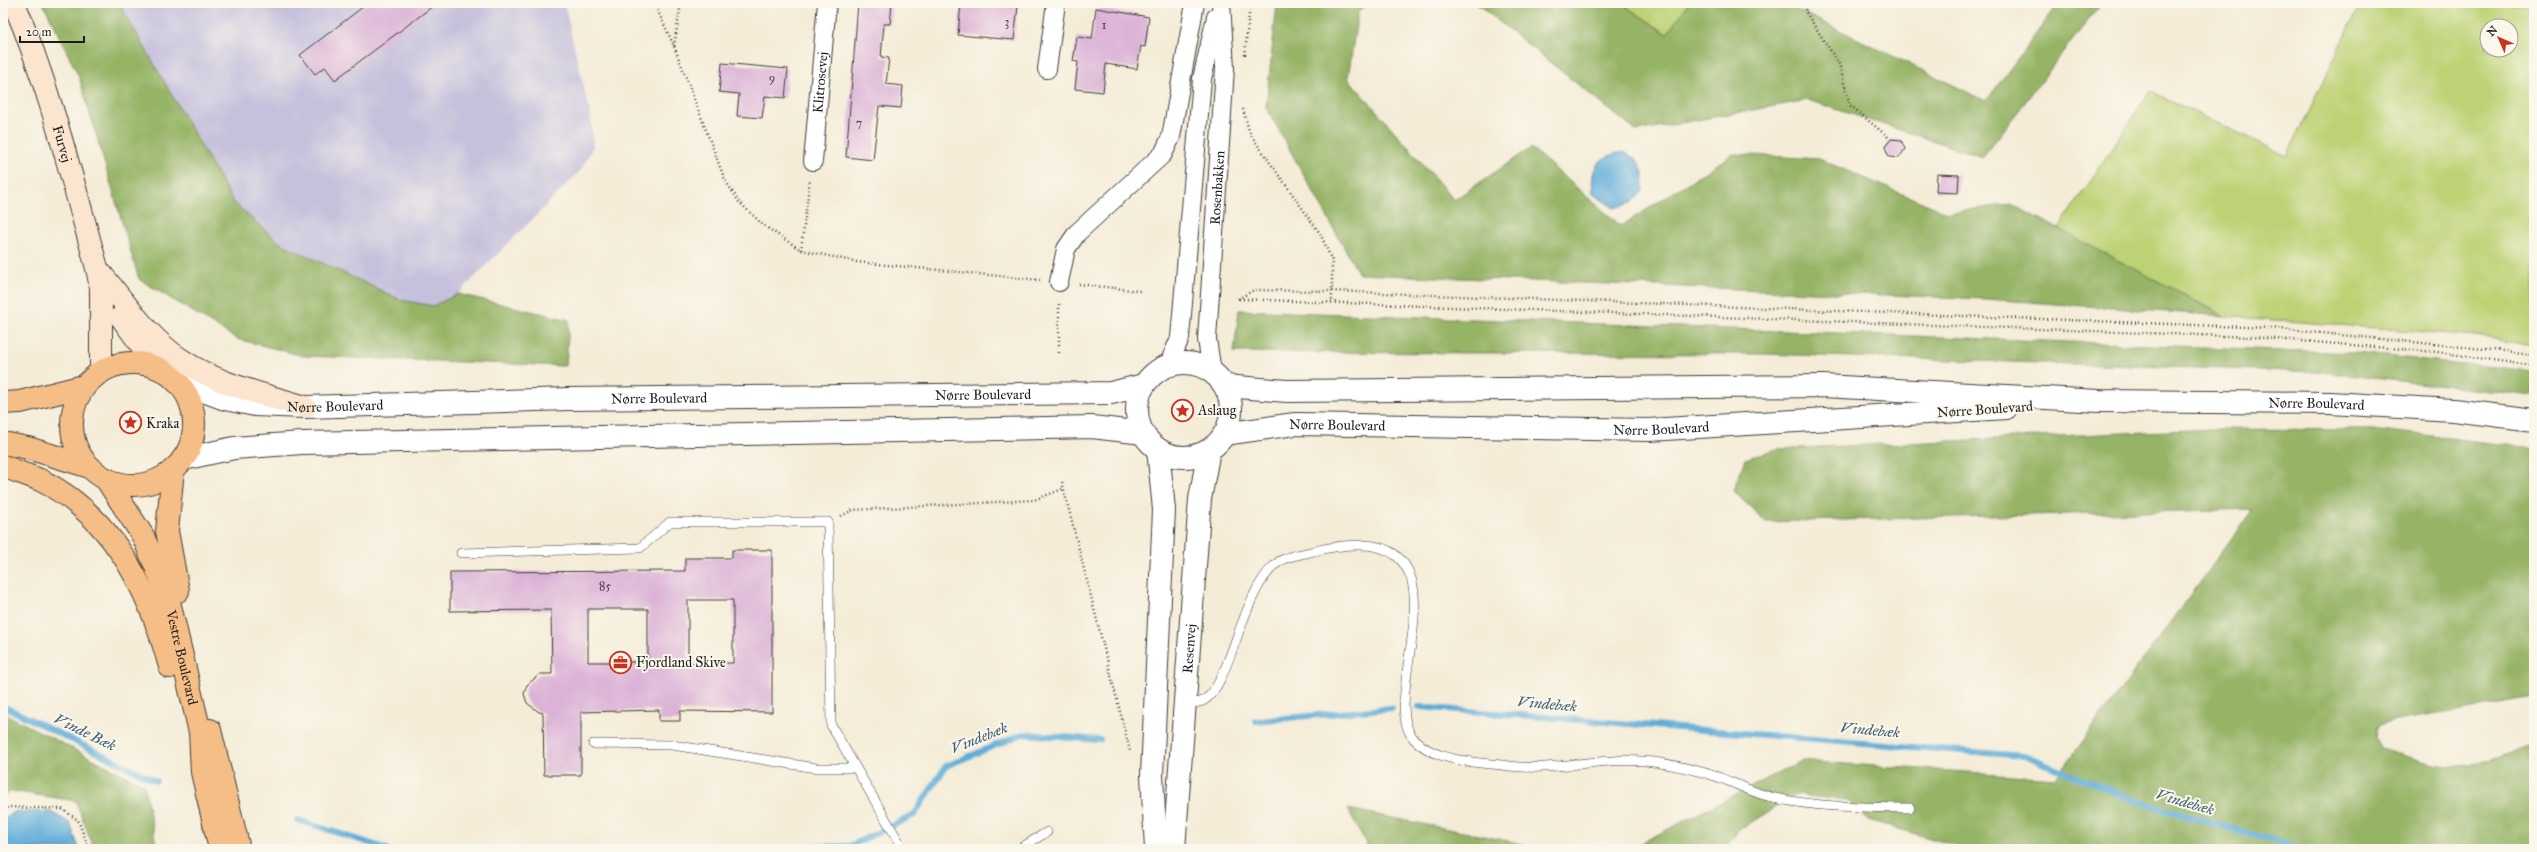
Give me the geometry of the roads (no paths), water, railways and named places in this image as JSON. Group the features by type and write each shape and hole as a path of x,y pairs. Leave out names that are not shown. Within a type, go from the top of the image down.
{"main road":[{"name":"Furvej","path":"14,3 27,34 60,139 99,278 101,372"},
{"name":"Furvej","path":"99,278 158,368"},
{"path":"99,278 159,342 179,359 204,373 305,407"},
{"path":"3,443 28,448 98,473 123,484 141,485 158,479 178,464 191,444 194,427 190,405 186,394 176,381 158,368 138,363 119,364 101,372 84,386 76,402 72,419 73,437 79,454 98,473"},
{"path":"3,403 20,402 84,386"},
{"name":"Vestre Boulevard","path":"178,464 167,531 171,563 239,849"},
{"path":"3,466 41,481 76,503 100,525 122,551 142,585 164,642 187,732 202,772"},
{"name":"Vestre Boulevard","path":"98,473 144,536 168,593 200,732 202,772 220,849"}],"street":[{"name":"Klitrosevej","path":"813,161 827,3"},
{"path":"1047,69 1056,3"},
{"path":"1059,282 1066,250 1077,233 1163,154 1171,137 1195,3"},
{"name":"Rosenbakken","path":"1168,366 1180,338 1202,79 1220,3"},
{"name":"Rosenbakken","path":"1218,379 1207,339 1224,68 1220,3"},
{"path":"1191,363 1218,379 1230,397 1232,410 1217,442 1197,455 1184,457 1170,455 1158,449 1143,433 1137,409 1144,385 1154,374 1168,366 1191,363"},
{"name":"Nørre Boulevard","path":"1218,379 1287,391 1823,386 2098,401 2330,403 2454,410 2534,420"},
{"name":"Nørre Boulevard","path":"176,381 225,399 255,404 305,407 569,399 1111,393 1144,385"},
{"name":"Nørre Boulevard","path":"1217,442 1295,424 1649,430 1829,420 2098,401"},
{"path":"178,464 234,448 302,443 1092,427 1143,433"},
{"name":"Resenvej","path":"1174,849 1200,499 1217,442"},
{"path":"1156,849 1152,775 1164,510 1158,449"}],"lane":[{"path":"461,553 640,548 670,522 828,522 831,725 854,768 903,849"},
{"path":"1185,702 1201,702 1212,693 1224,673 1246,611 1262,577 1282,560 1331,547 1374,546 1397,557 1410,576 1416,602 1404,721 1414,739 1435,753 1457,760 1519,767 1611,762 1658,762 1715,776 1772,797 1816,807 1910,808"},
{"path":"593,744 672,745 816,768 854,768"},
{"path":"1019,849 1047,832"}],"water":[{"path":"1624,152 1637,160 1644,174 1643,191 1632,203 1614,208 1593,194 1592,185 1594,170 1597,164 1607,156"},
{"path":"16,811 51,812 70,823 79,849 3,849 3,819"}],"waterway":[{"name":"Vinde Bæk","path":"3,706 156,781"},
{"name":"Vindebæk","path":"1419,707 2024,756 2145,804 2304,849"},
{"name":"Vindebæk","path":"1256,721 1392,708"},
{"name":"Vindebæk","path":"806,849 811,846 850,846 914,815 946,766 1023,734 1100,740"},
{"name":"Vindebæk","path":"297,820 388,849"}],"place":[{"name":"Aslaug","path":"1183,410"},
{"name":"Kraka","path":"130,423"},
{"name":"Fjordland Skive","path":"620,662"}]}
